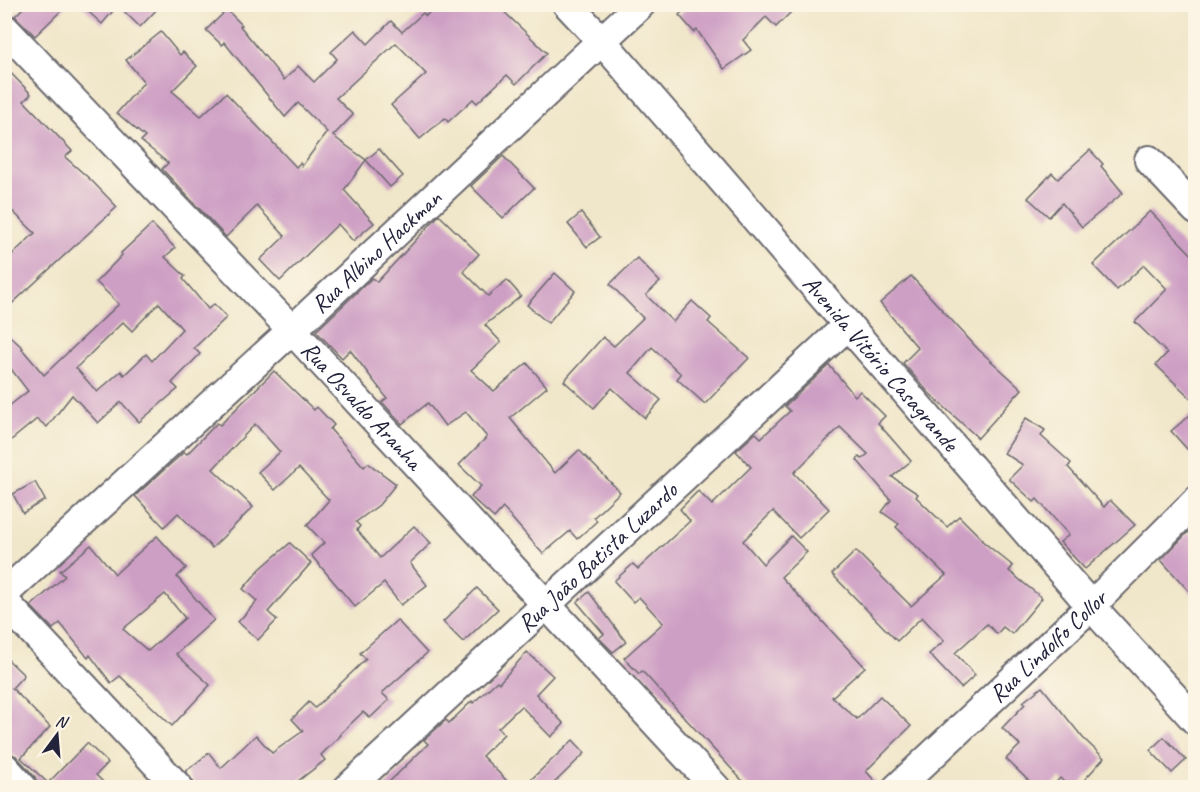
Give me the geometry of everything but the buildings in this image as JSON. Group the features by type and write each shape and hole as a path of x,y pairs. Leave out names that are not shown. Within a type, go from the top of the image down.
{"street":[{"name":"Avenida Vitório Casagrande","path":"567,4 601,40 1091,606 1196,721"},
{"name":"Rua Albino Hackman","path":"4,594 292,330 641,4"},
{"name":"Rua Osvaldo Aranha","path":"7,35 292,330 716,788"},
{"path":"1149,160 1196,210"},
{"name":"Rua João Batista Luzardo","path":"348,788 848,325"},
{"name":"Rua Lindolfo Collor","path":"897,788 1091,606 1196,501"},
{"path":"4,601 179,788"},
{"path":"4,767 23,788"}]}
